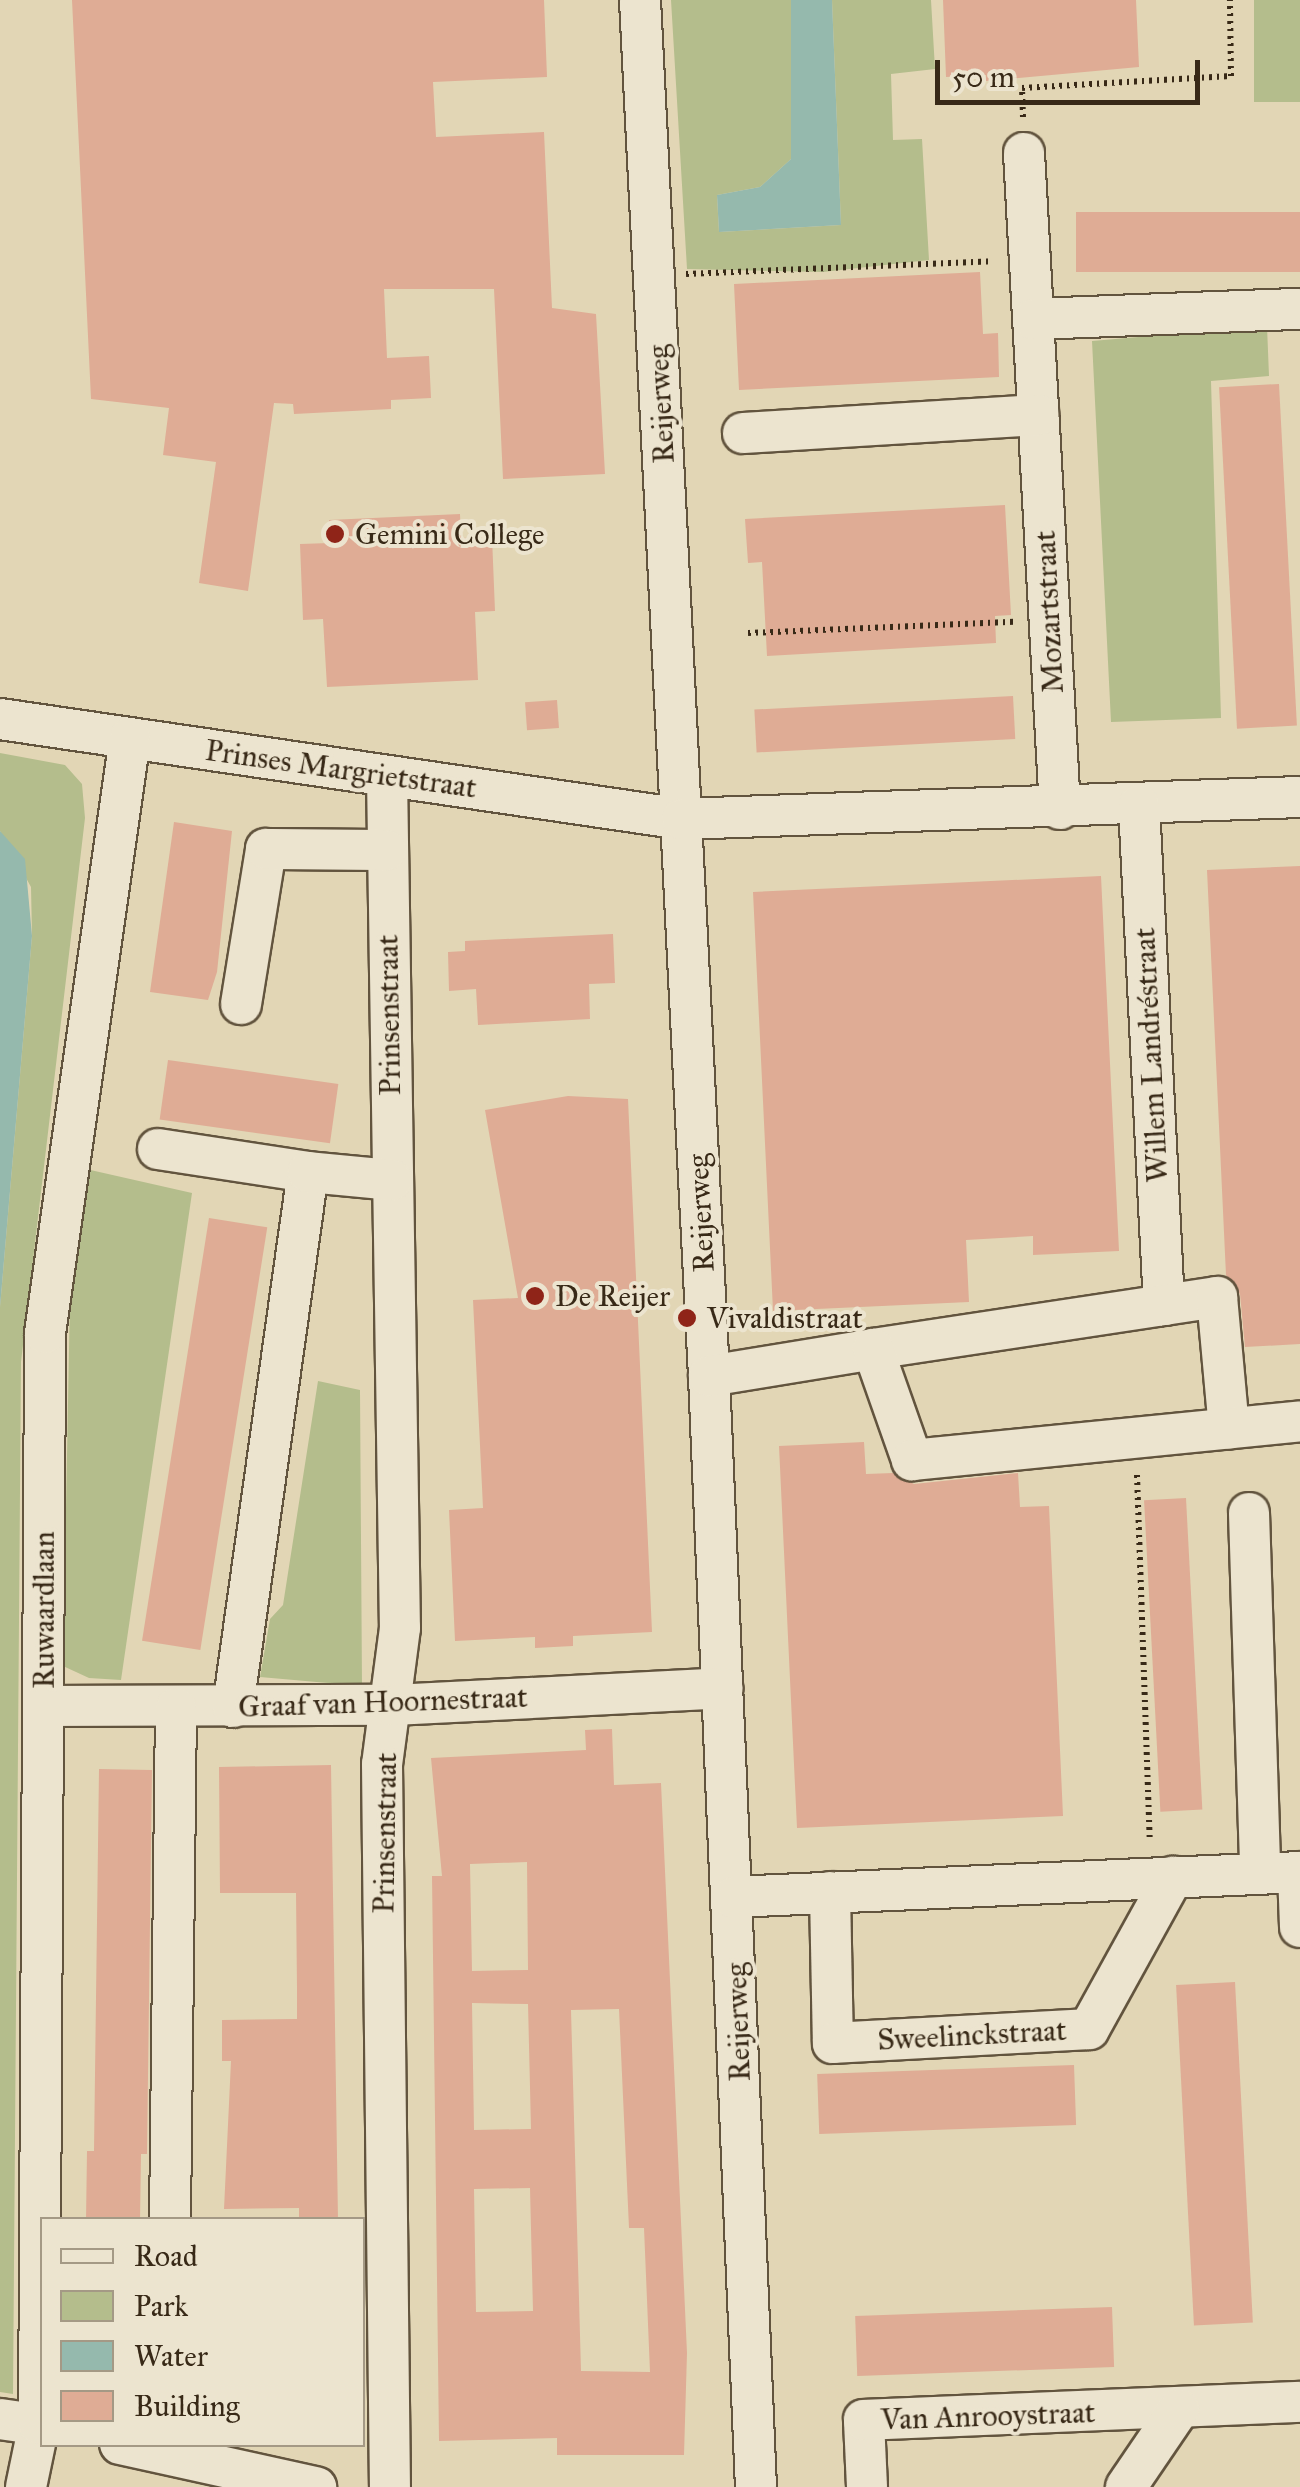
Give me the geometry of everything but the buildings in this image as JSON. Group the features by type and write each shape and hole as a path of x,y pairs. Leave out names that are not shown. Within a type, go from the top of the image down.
{"street":[{"name":"Reijerweg","path":"640,0 710,1376 756,2487"},
{"name":"Mozartstraat","path":"1024,152 1060,808"},
{"path":"1034,319 1300,309"},
{"path":"743,432 1038,415"},
{"name":"Prinses Margrietstraat","path":"0,720 682,820"},
{"name":"Ruwaardlaan","path":"26,2487 43,1706 45,1333 130,738"},
{"name":"Prinsenstraat","path":"387,776 399,1504 393,1705 382,1764 390,2487"},
{"path":"682,820 1300,796"},
{"name":"Willem Landréstraat","path":"1139,804 1164,1305"},
{"path":"242,1004 266,848 386,850"},
{"path":"158,1149 308,1172 392,1180"},
{"path":"233,1706 308,1172"},
{"path":"710,1376 1217,1297 1229,1428"},
{"path":"874,1348 912,1460 1300,1421"},
{"path":"1249,1512 1286,1872 1300,1927"},
{"name":"Graaf van Hoornestraat","path":"43,1706 393,1705 723,1688"},
{"path":"170,2217 176,1708"},
{"path":"733,1897 1286,1872"},
{"name":"Sweelinckstraat","path":"830,1892 833,2043 1089,2029 1162,1878"},
{"name":"Van Anrooystraat","path":"867,2487 864,2420 1300,2402"},
{"path":"1126,2487 1178,2410"},
{"path":"167,2450 316,2487"}],"path":[{"path":"1024,152 1022,88 1232,76 1230,0"},
{"path":"654,276 1030,259"},
{"path":"748,633 1050,621"},
{"path":"1135,1438 1162,1878"}],"green space":[{"path":"671,0 791,0 791,159 760,187 717,195 719,232 841,225 832,0 931,0 935,69 891,74 893,140 922,139 929,260 823,272 687,269"},
{"path":"1254,0 1300,0 1300,102 1254,102"},
{"path":"1267,326 1269,376 1211,381 1221,718 1111,722 1092,341"},
{"path":"0,753 65,765 82,784 85,818 21,1362 13,2394 0,2392 0,1307 32,936 31,887 0,831"},
{"path":"86,1169 192,1193 121,1680 89,1678 63,1666 70,1298"},
{"path":"318,1381 360,1390 362,1686 260,1677 270,1619 283,1605"}],"water":[{"path":"791,0 832,0 841,225 719,232 717,195 760,187 791,159"},
{"path":"0,831 25,859 32,936 0,1307"}],"place":[{"name":"Gemini College","path":"335,534"},
{"name":"De Reijer","path":"535,1296"},
{"name":"Vivaldistraat","path":"687,1318"}]}
